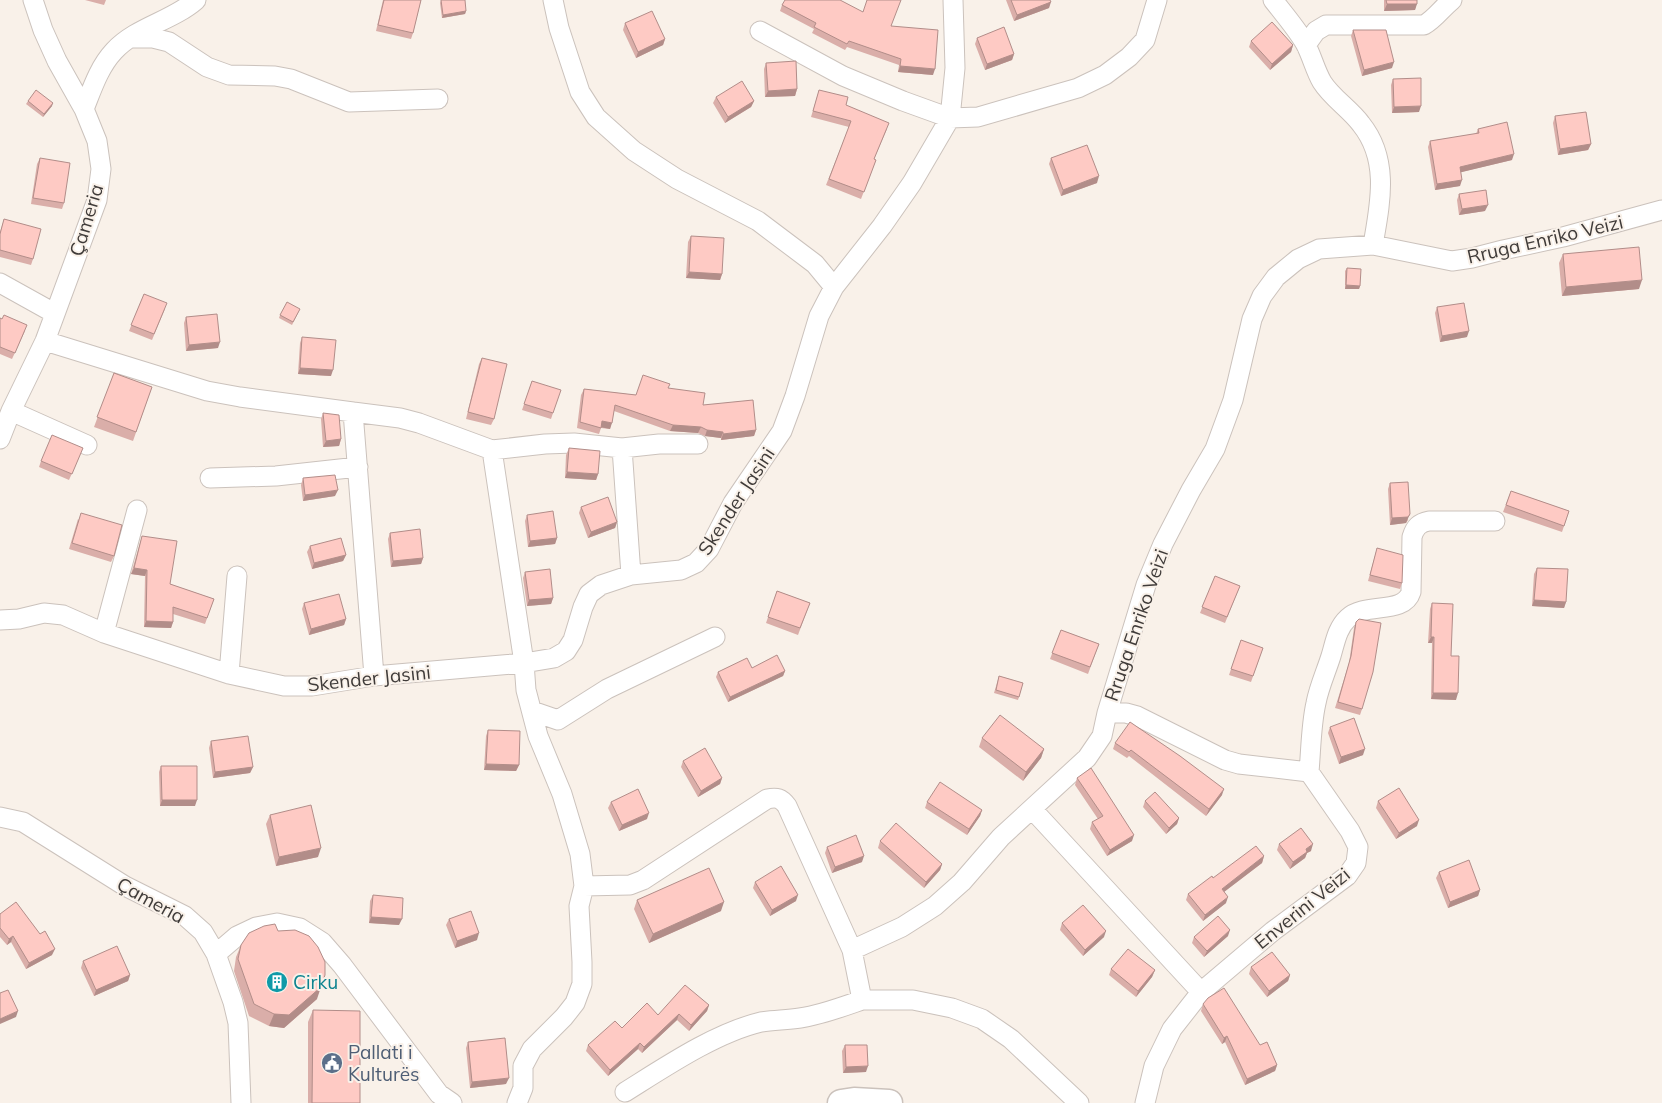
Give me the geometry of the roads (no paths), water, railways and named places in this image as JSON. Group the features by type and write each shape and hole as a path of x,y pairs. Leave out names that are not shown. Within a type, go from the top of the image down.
{"main road":[{"path":"841,1103 854,1101 889,1103"}],"street":[{"name":"Çameria","path":"0,439 11,411 45,341 97,200 101,169 97,141 84,109 57,61 43,30 33,0"},
{"path":"84,109 100,69 115,50 131,38 178,13 196,0"},
{"path":"554,0 559,28 580,92 596,118 634,151 677,179 758,221 815,264 834,287"},
{"name":"Skender Jasini","path":"0,620 20,619 44,613 64,615 104,633 229,674 284,686 312,686 374,676 524,663 554,658 566,651 573,640 589,594 601,585 631,575 681,570 696,563 709,549 733,503 782,431 795,396 819,316 834,287 882,226 912,183 950,118 955,68 953,0"},
{"path":"760,31 843,76 903,101 950,118 978,116 1078,88 1105,75 1129,57 1145,40 1157,0"},
{"path":"1273,0 1306,45 1323,83 1362,125 1375,148 1381,174 1381,198 1373,245"},
{"path":"1306,45 1316,31 1326,26 1424,25 1430,22 1452,0"},
{"path":"131,38 153,38 169,42 207,67 229,75 275,76 291,79 349,102 438,99"},
{"name":"Rruga Enriko Veizi","path":"852,950 902,927 936,906 962,882 1001,837 1087,758 1102,736 1107,713 1146,585 1167,537 1215,449 1233,400 1252,319 1262,296 1276,277 1298,259 1319,249 1373,245 1452,261 1563,237 1662,210"},
{"path":"0,283 54,313"},
{"path":"45,341 207,391 400,418 420,423 492,450 574,443 622,448 659,444 698,444"},
{"path":"11,411 87,445"},
{"path":"353,412 374,676"},
{"path":"622,448 631,575"},
{"path":"492,450 524,663 526,690 538,736 562,794 580,854 584,886 579,906 582,984 575,1003 570,1010 532,1049 522,1066 523,1088 517,1103"},
{"path":"210,478 276,476 358,467"},
{"path":"104,633 138,510"},
{"path":"1107,713 1126,713 1137,716 1224,760 1239,764 1309,772 1316,702 1339,629 1348,618 1360,610 1398,606 1409,598 1411,592 1412,537 1414,529 1420,523 1429,521 1496,521"},
{"path":"229,674 237,576"},
{"path":"538,736 558,720 607,688 715,637"},
{"path":"532,711 558,720"},
{"name":"Enverini Veizi","path":"1145,1103 1154,1066 1172,1029 1201,992 1273,931 1347,876 1356,863 1358,847 1350,831 1309,772"},
{"path":"584,886 630,885 643,880 767,799 775,797 782,800 787,806 852,950 862,1000"},
{"path":"1032,809 1201,992"},
{"name":"Çameria","path":"0,817 23,822 124,886 185,916 203,932 216,954 233,1002 238,1023 241,1103"},
{"path":"216,954 237,936 256,927 277,923 300,928 322,942 342,965 440,1094 452,1103"},
{"path":"625,1092 683,1057 726,1035 762,1022 801,1018 862,1000 913,1000 952,1008 982,1019 1011,1039 1079,1103"}],"place":[{"name":"Cirku","path":"277,982"},
{"name":"Pallati i Kulturës","path":"332,1063"}]}
